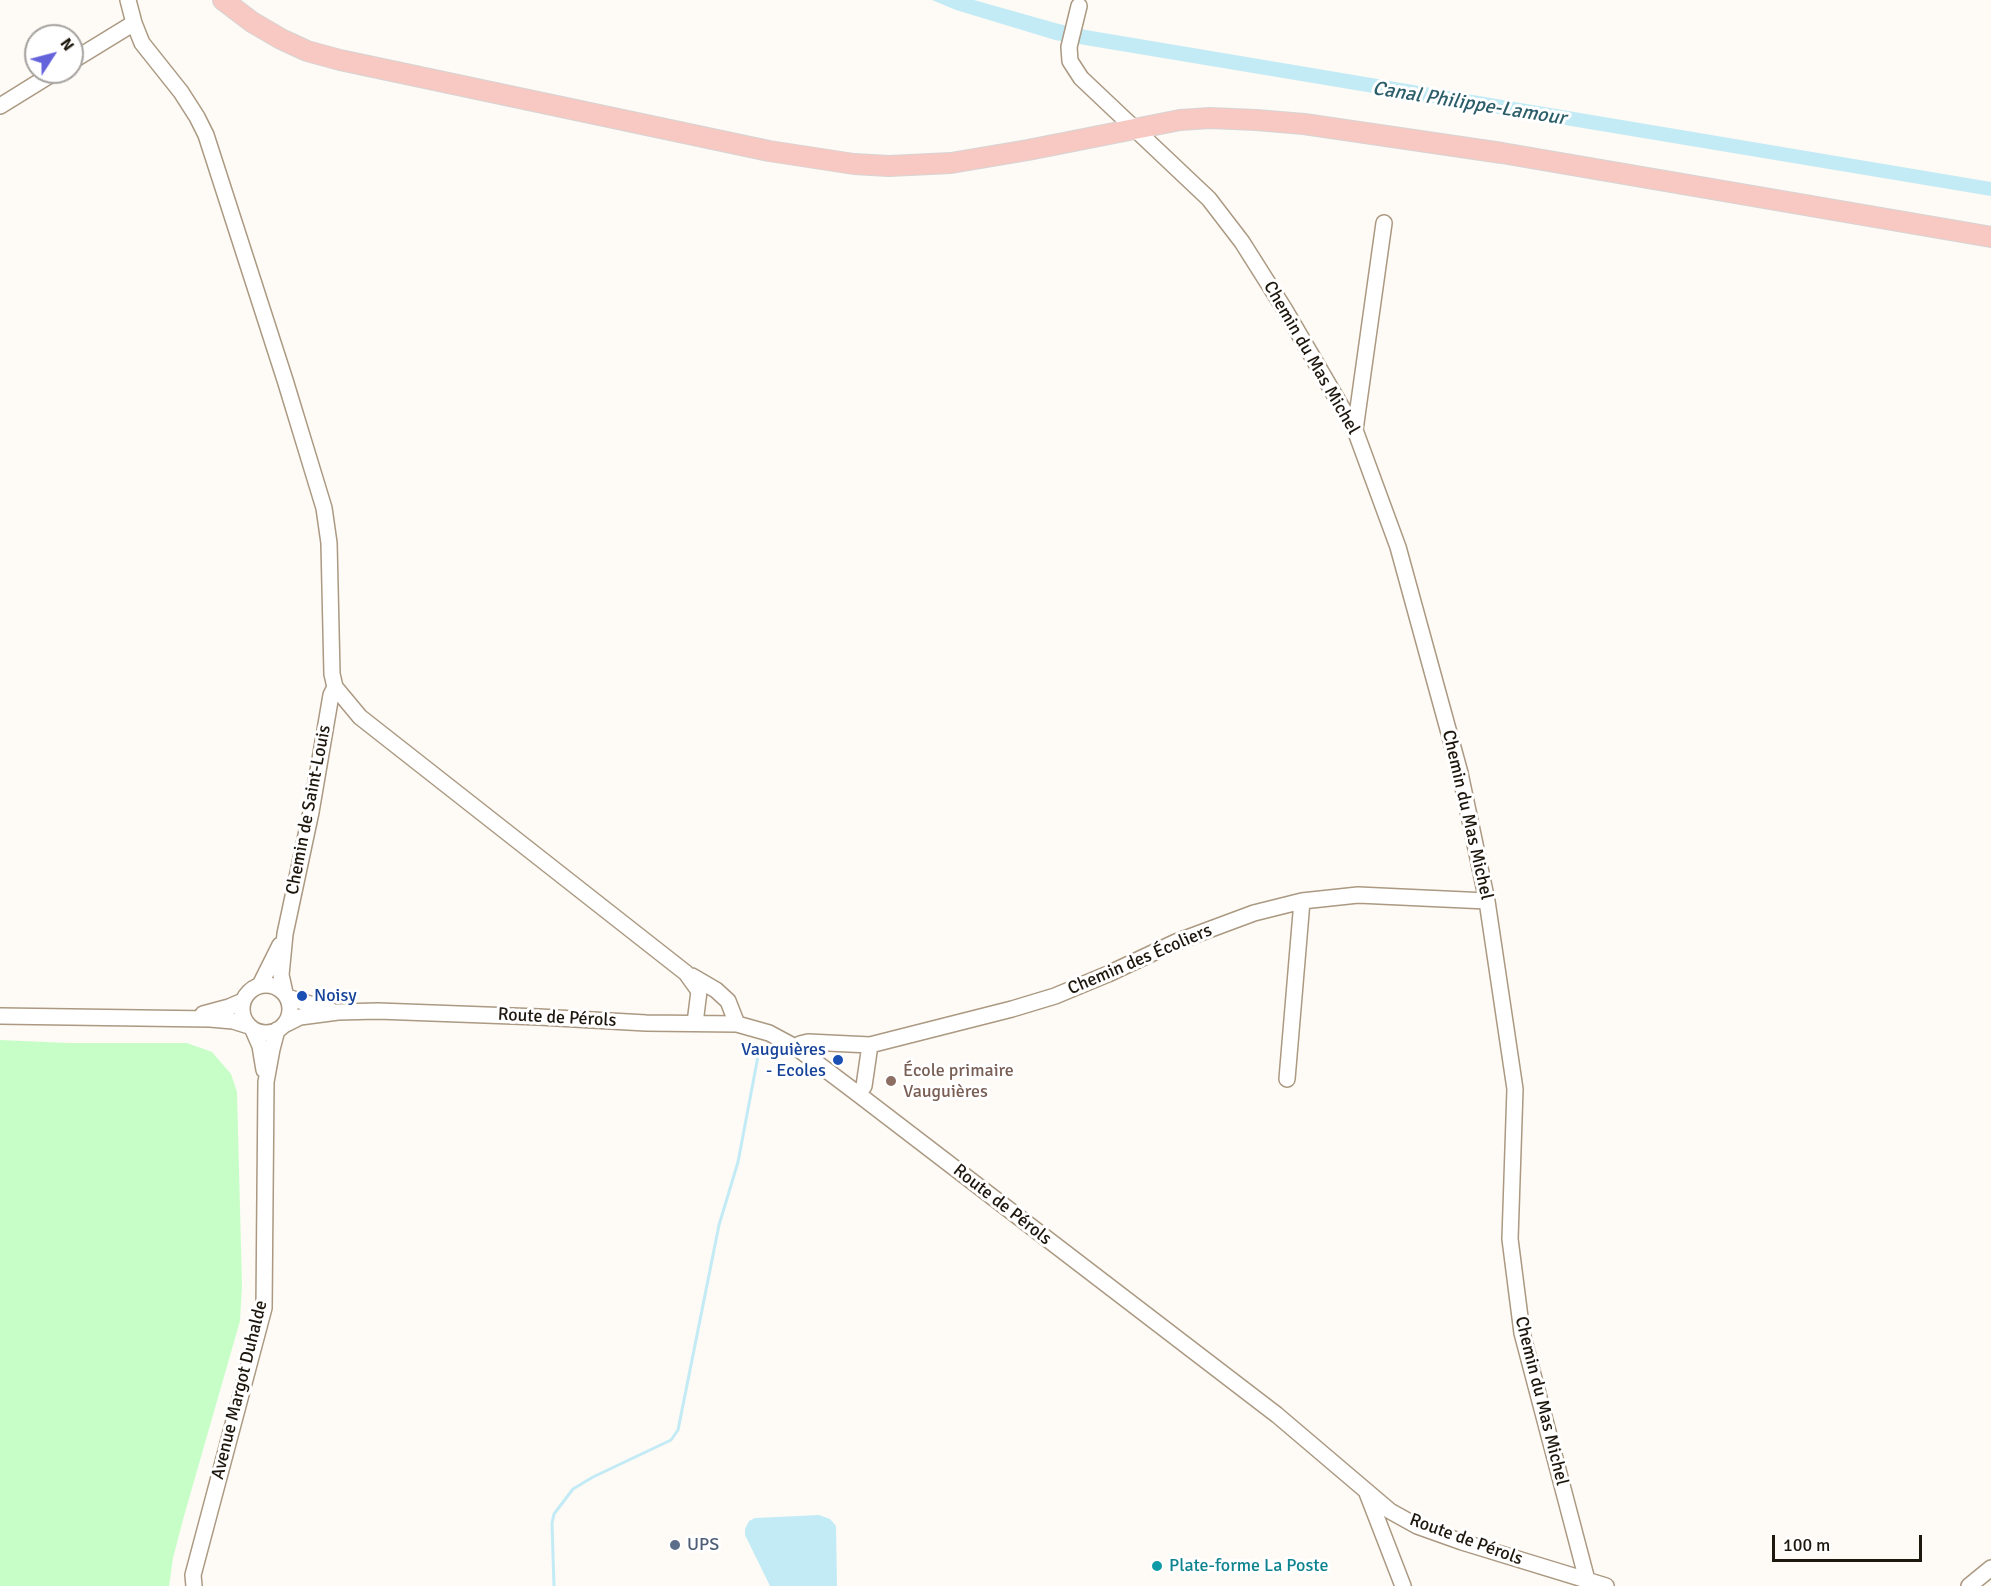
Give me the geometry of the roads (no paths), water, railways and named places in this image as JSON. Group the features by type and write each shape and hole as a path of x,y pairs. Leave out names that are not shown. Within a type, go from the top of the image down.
{"main road":[{"path":"224,1 280,39 307,51 340,60 769,151 854,164 889,166 951,163 1179,120 1209,118 1304,124 1502,153 1991,237"}],"street":[{"path":"128,0 142,43 197,117 206,135 321,497 329,543 332,674 335,687 360,717 686,973 705,982 728,1001 737,1024"},
{"name":"Chemin du Mas Michel","path":"1079,6 1069,47 1070,61 1081,78 1209,199 1242,243 1285,310 1355,430 1398,547 1460,773 1487,901 1515,1089 1510,1239 1522,1334 1587,1580"},
{"path":"84,54 134,23"},
{"path":"0,106 36,84"},
{"path":"1355,430 1384,224"},
{"name":"Chemin de Saint-Louis","path":"286,995 281,975 285,934 311,813 331,695 335,687"},
{"name":"Chemin des Écoliers","path":"797,1048 800,1044 808,1042 870,1045 1055,996 1176,942 1254,913 1302,901 1358,895 1487,901"},
{"path":"1287,1078 1302,901"},
{"name":"Chemin de Saint-Louis","path":"261,985 285,934"},
{"path":"686,973 699,991 695,1023"},
{"path":"0,1016 182,1018 234,1021 261,1033 269,1033 281,1028 290,1012 286,995 274,986 261,985 246,993 242,1014 251,1028"},
{"name":"Route de Pérols","path":"286,995 338,1012"},
{"path":"182,1018 210,1013 243,1001"},
{"name":"Route de Pérols","path":"281,1028 300,1017 338,1012 378,1011 646,1023 737,1024 769,1033 797,1048 1277,1415 1390,1511 1417,1526 1462,1542 1605,1586"},
{"name":"Avenue Margot Duhalde","path":"251,1028 260,1046 266,1082"},
{"name":"Avenue Margot Duhalde","path":"194,1586 193,1575 264,1308 266,1082 272,1049 281,1028"},
{"path":"858,1094 864,1086 870,1045"},
{"path":"1367,1493 1403,1586"},
{"path":"1969,1586 1991,1568"}],"water":[{"name":"Canal Philippe-Lamour","path":"932,0 974,0 1086,30 1991,182 1991,196 1055,40 956,10"},
{"path":"819,1515 830,1519 836,1526 837,1586 770,1586 745,1535 749,1521 755,1518"}],"waterway":[{"path":"554,1586 552,1523 554,1514 573,1489 671,1440 678,1430 719,1225 738,1162 759,1051"}],"place":[{"name":"Noisy","path":"302,996"},
{"name":"Vauguières - Ecoles","path":"838,1060"},
{"name":"École primaire Vauguières","path":"891,1081"},
{"name":"UPS","path":"675,1545"},
{"name":"Plate-forme La Poste","path":"1157,1566"}]}
